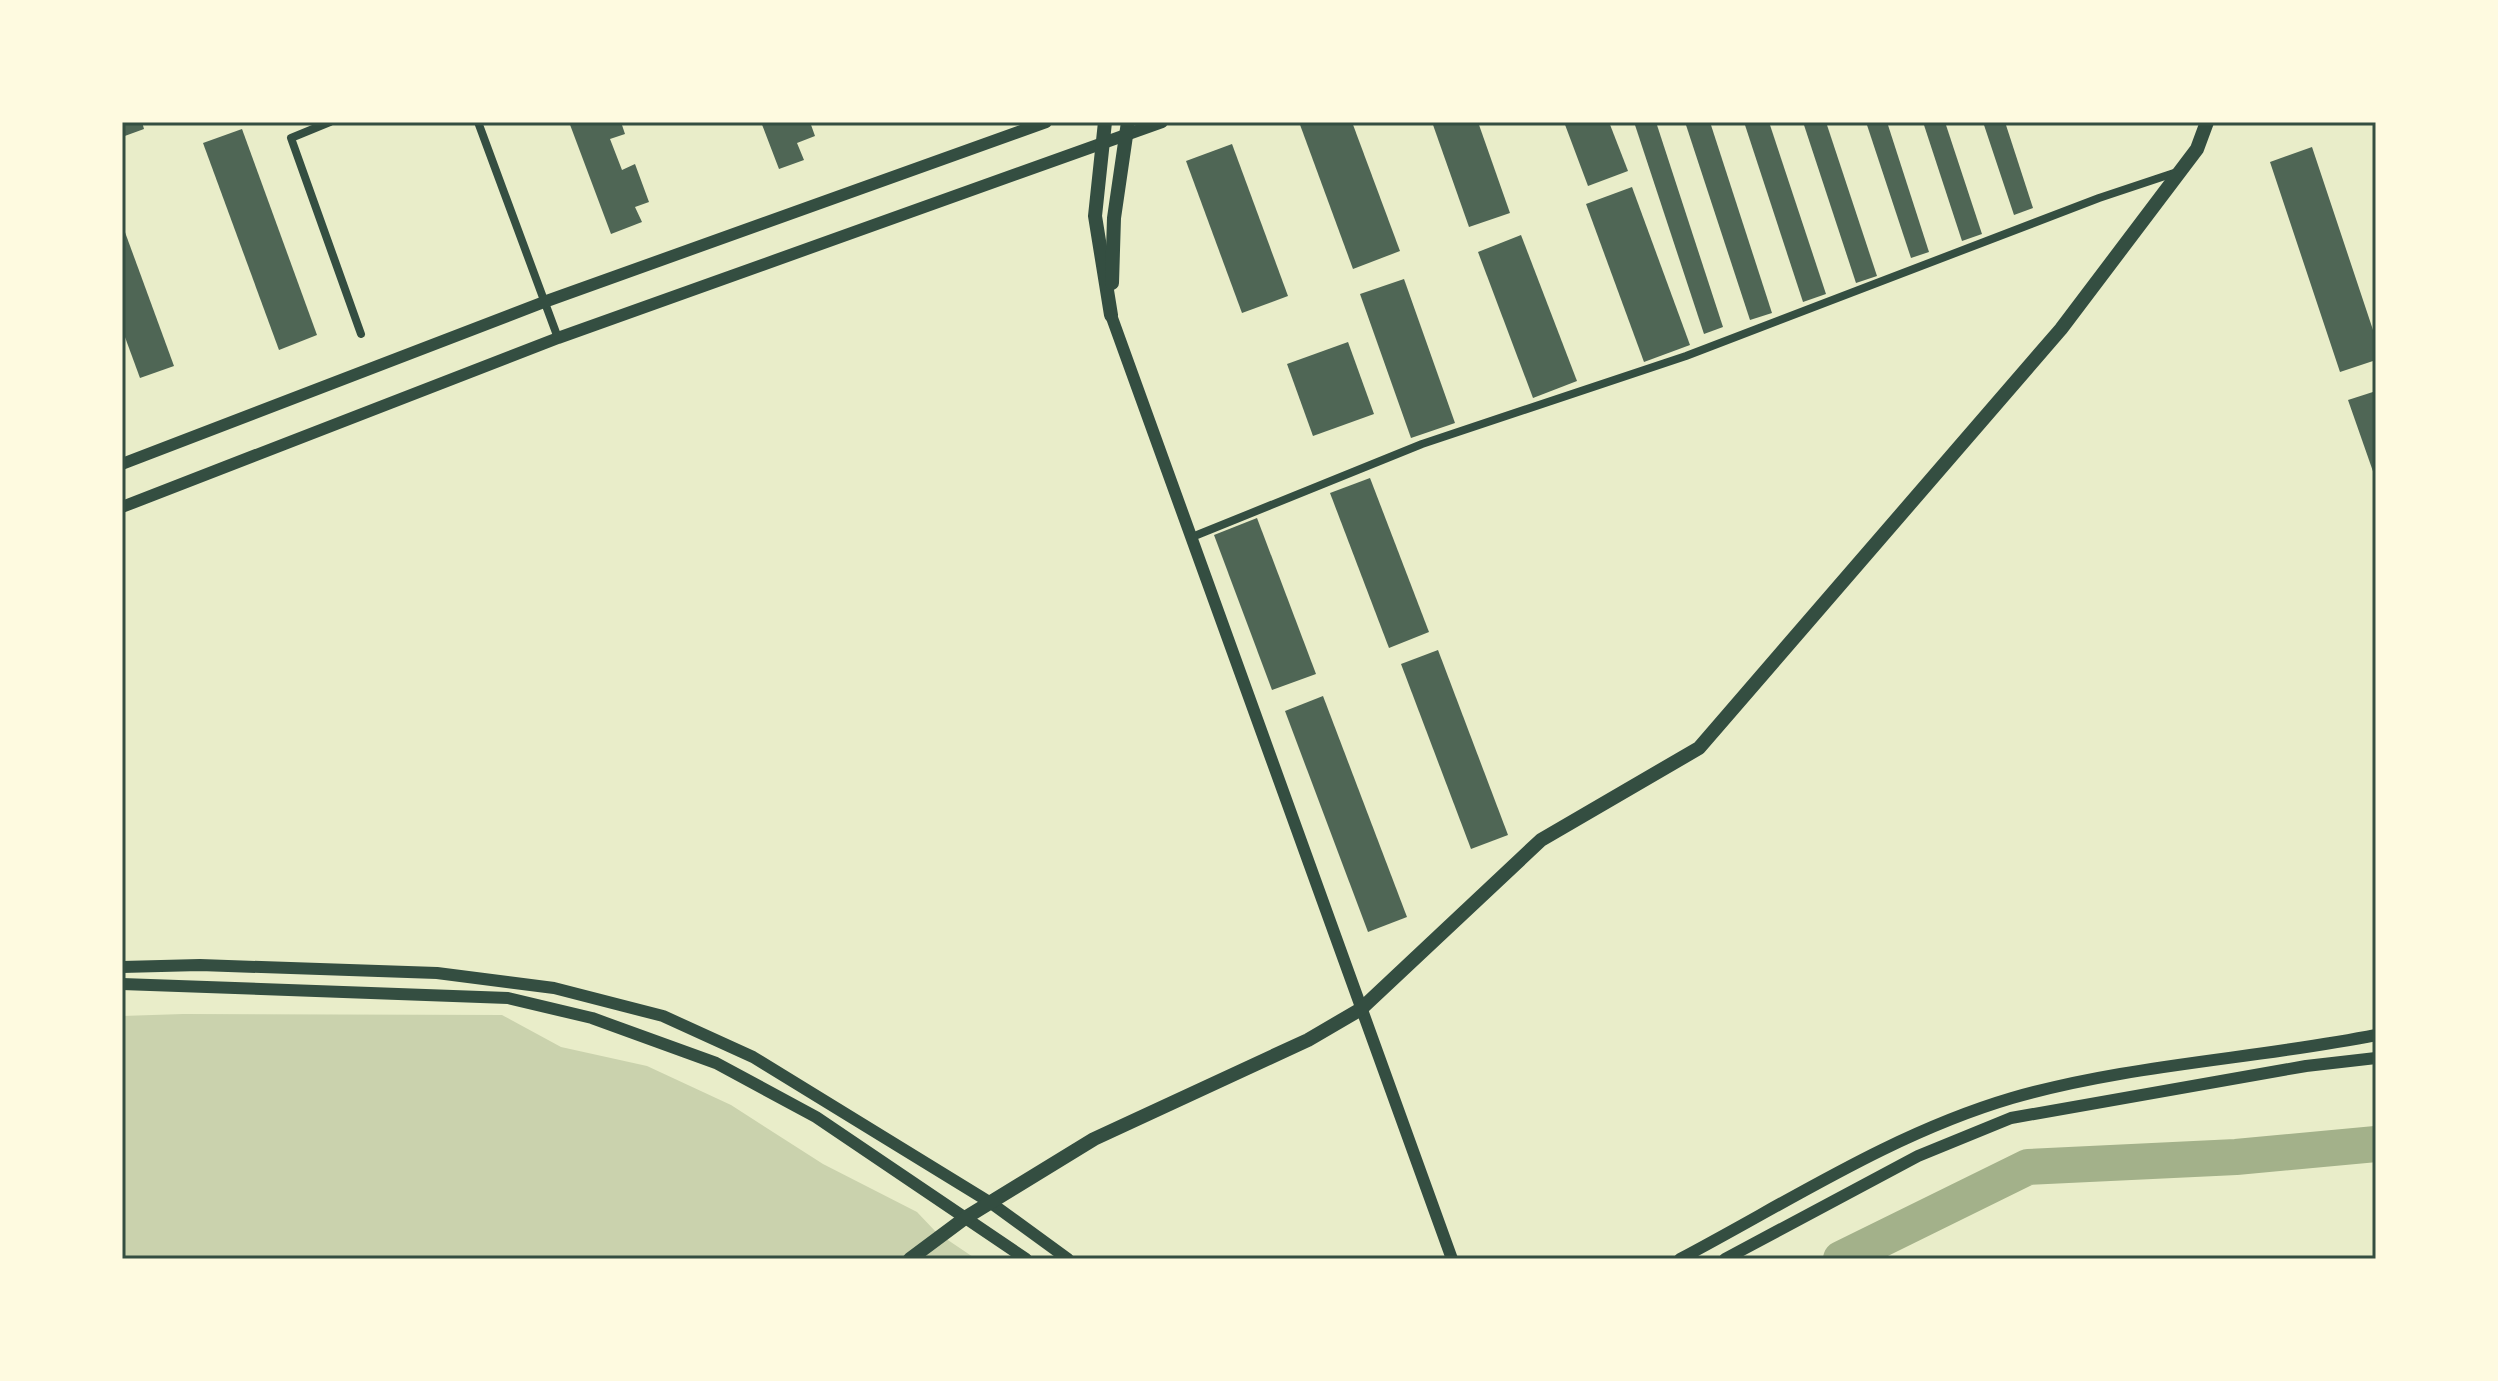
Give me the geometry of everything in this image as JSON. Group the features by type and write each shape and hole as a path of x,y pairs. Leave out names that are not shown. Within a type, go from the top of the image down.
{"main road":[{"path":"1105,122 1095,216 1111,315"},
{"path":"910,1259 965,1218 1094,1139 1308,1040 1361,1009 1541,840 1699,748 2061,329 2197,149 2207,122"},
{"path":"1111,315 1114,218 1127,128"}],"street":[{"path":"330,122 291,138 361,334"},
{"path":"478,122 558,338"},
{"path":"122,464 544,302 1046,122"},
{"path":"122,507 558,338 1103,141 1127,128 1162,122"},
{"path":"1192,537 1422,444 1686,356 2099,198 2181,171"},
{"path":"1111,315 1452,1259"},
{"path":"122,967 200,965 437,973 554,988 663,1016 753,1057 991,1203 1068,1259"},
{"path":"122,984 508,998 592,1018 716,1063 816,1117 1026,1259"},
{"path":"1680,1259 1909,1136 2013,1098 2118,1075 2265,1055 2376,1035"},
{"path":"1725,1259 1918,1156 2011,1118 2306,1066 2376,1058"}],"green space":[{"path":"502,1015 561,1047 647,1066 731,1105 823,1164 917,1212 936,1232 976,1259 122,1259 122,1016"}],"building":[{"path":"122,122 142,122 144,129 122,137"},
{"path":"569,122 621,122 625,134 610,139 622,170 635,164 649,202 635,207 642,222 611,234"},
{"path":"761,122 810,122 815,136 797,143 804,160 779,169"},
{"path":"1299,122 1352,122 1400,251 1353,269"},
{"path":"1432,122 1478,122 1510,213 1469,227"},
{"path":"1564,122 1609,122 1628,171 1588,186"},
{"path":"1634,122 1656,122 1723,327 1704,334"},
{"path":"1685,122 1710,122 1772,313 1750,320"},
{"path":"1744,122 1769,122 1826,294 1803,302"},
{"path":"1803,122 1826,122 1877,276 1856,283"},
{"path":"1866,122 1887,122 1929,252 1911,258"},
{"path":"1923,122 1945,122 1982,234 1962,241"},
{"path":"1983,122 2005,122 2033,208 2014,215"},
{"path":"242,129 317,335 279,350 203,143"},
{"path":"1232,144 1288,296 1242,313 1186,161"},
{"path":"2312,147 2376,339 2376,360 2340,372 2270,162"},
{"path":"1632,187 1690,345 1644,362 1586,204"},
{"path":"122,224 174,366 140,378 122,329"},
{"path":"1521,235 1577,381 1533,398 1478,252"},
{"path":"1404,279 1455,423 1411,438 1360,294"},
{"path":"1348,342 1374,414 1313,436 1287,364"},
{"path":"2376,391 2376,480 2348,400"},
{"path":"1370,478 1429,632 1389,648 1330,493"},
{"path":"1257,518 1316,674 1272,690 1214,535"},
{"path":"1438,650 1508,835 1471,849 1401,664"},
{"path":"1323,696 1407,917 1368,932 1285,711"}],"waterway":[{"path":"1841,1259 2028,1167 2236,1157 2376,1144"}]}
